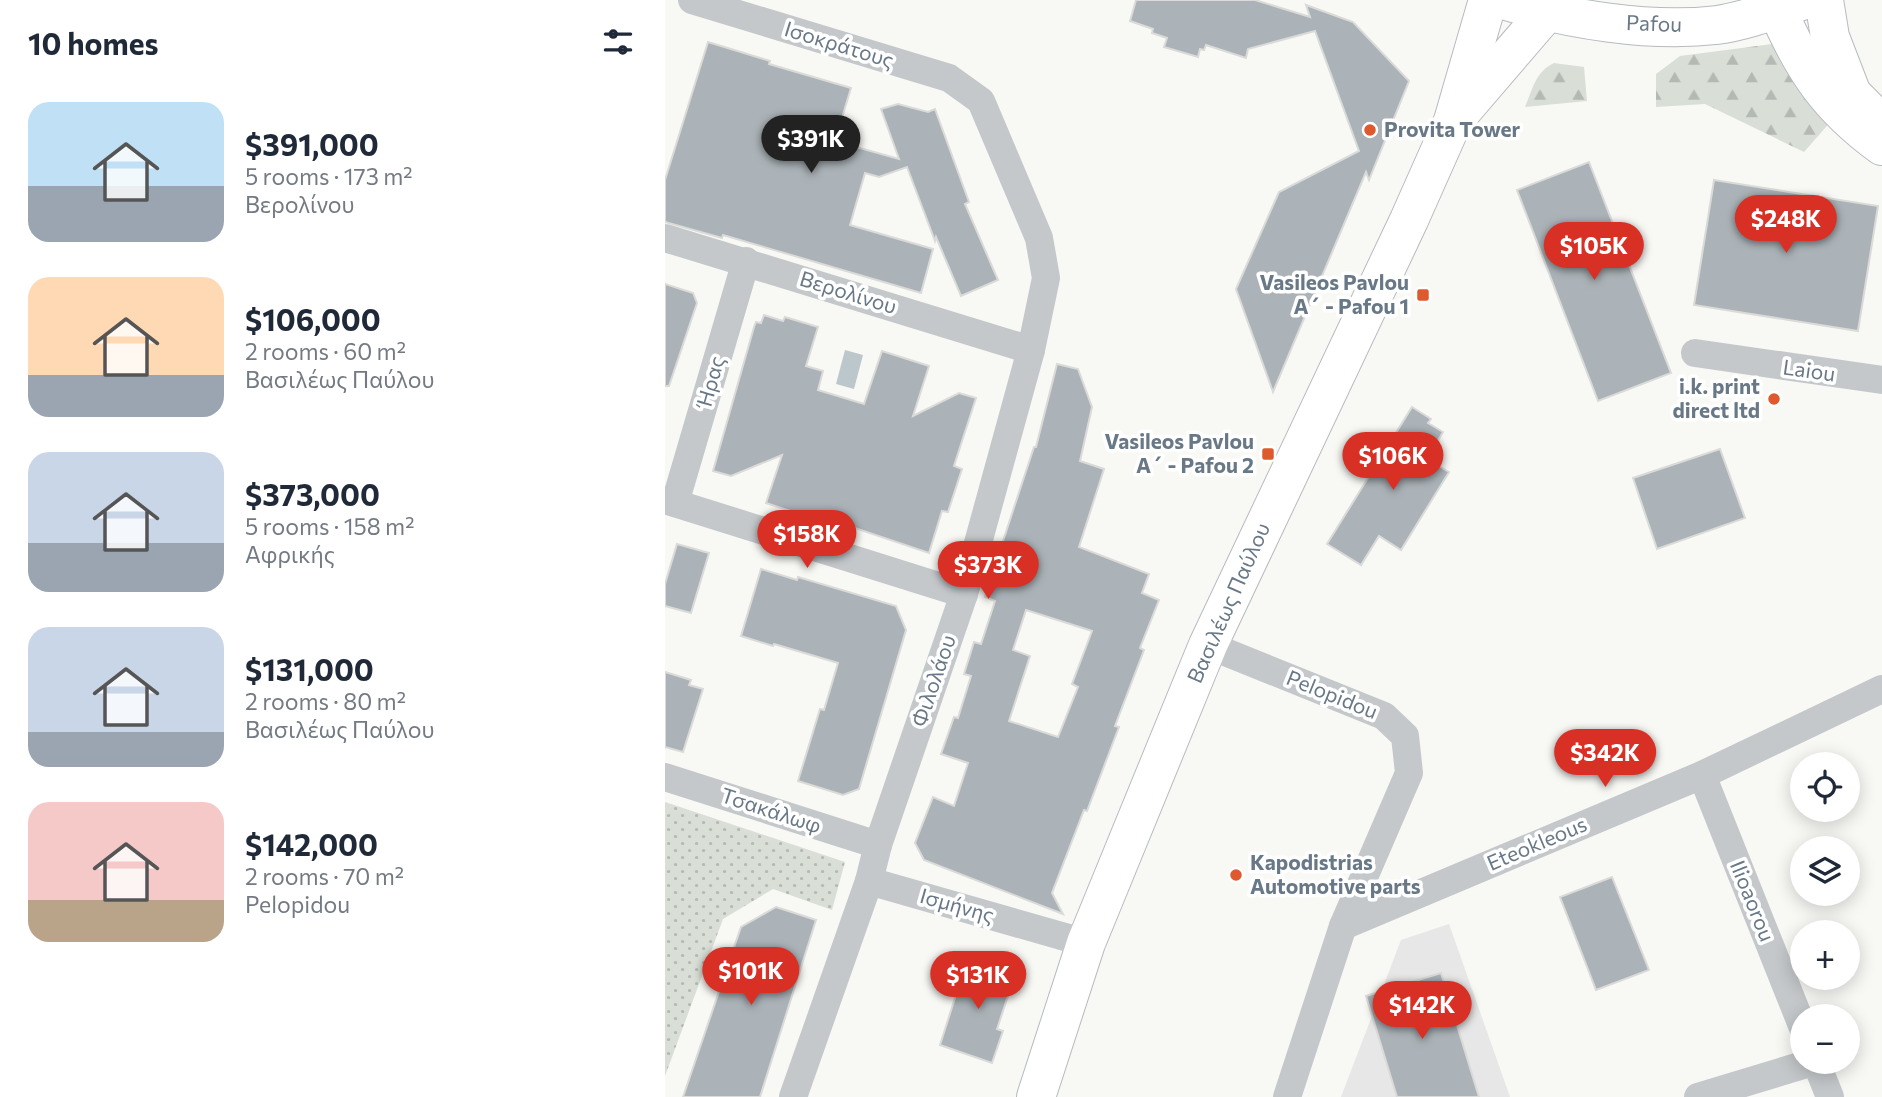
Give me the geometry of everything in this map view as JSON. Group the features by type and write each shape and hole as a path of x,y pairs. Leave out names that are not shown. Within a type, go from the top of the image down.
{"street":[{"name":"Ισοκράτους","path":"692,0 949,78 981,100"},
{"name":"Βασιλέως Παύλου","path":"1036,1097 1086,943 1208,645 1453,121 1487,0"},
{"name":"Pafou","path":"1503,0 1546,13 1639,26 1717,25 1791,4"},
{"path":"1824,0 1831,37 1851,94 1882,122"},
{"path":"1791,4 1795,52 1823,92 1858,128 1882,146"},
{"name":"Βασιλέως Παύλου","path":"1453,121 1546,13"},
{"name":"Φιλολάου","path":"793,1097 869,881 878,845 964,594 1031,350 1046,278 1039,238 981,100"},
{"name":"Βερολίνου","path":"665,238 1031,350"},
{"name":"Ήρας","path":"670,501 746,261"},
{"name":"Laiou","path":"1695,353 1882,380"},
{"path":"670,501 964,594"},
{"name":"Pelopidou","path":"1208,645 1384,716 1405,736 1409,773 1343,926 1287,1097"},
{"name":"Eteokleous","path":"1343,926 1702,775 1882,689"},
{"name":"Ilioaorou","path":"1702,775 1793,1004"},
{"name":"Τσακάλωφ","path":"665,777 878,845"},
{"name":"Ισμήνης","path":"869,881 1086,943"},
{"path":"1698,1097 1790,1069"},
{"path":"1819,1074 1830,1097"}],"shaded area":[{"path":"845,350 863,355 854,389 836,384"},
{"path":"1449,924 1510,1097 1341,1097 1401,940"}],"green space":[{"path":"1780,43 1833,119 1804,152 1705,104 1656,107 1656,74 1680,56"},
{"path":"1554,63 1584,67 1587,101 1525,107 1539,76"},
{"path":"665,802 845,862 832,910 773,889 723,919 665,1076"}],"building":[{"path":"1136,0 1255,0 1310,17 1306,5 1353,22 1409,81 1369,180 1366,172 1273,392 1236,289 1279,192 1359,151 1315,31 1248,49 1246,58 1206,45 1204,50 1200,49 1198,57 1164,47 1167,38 1152,33 1153,29 1130,21"},
{"path":"708,42 770,61 769,64 851,88 835,141 899,159 881,109 898,104 928,112 935,109 969,202 965,204 998,280 961,296 936,237 935,241 907,167 879,177 865,173 850,225 933,249 921,293 723,235 722,238 665,222 665,180"},
{"path":"1589,162 1671,373 1598,401 1517,190"},
{"path":"1714,180 1878,206 1858,331 1694,305"},
{"path":"665,284 693,293 697,303 669,386 665,386"},
{"path":"764,315 783,321 785,317 818,327 806,366 823,371 818,390 864,404 882,351 929,366 913,416 959,393 976,398 954,466 962,469 948,512 942,511 929,553 849,526 848,530 766,503 782,455 731,476 713,471 754,327 756,322 761,323"},
{"path":"1057,364 1078,369 1092,407 1080,461 1104,469 1079,547 1149,574 1142,593 1159,600 1140,648 1144,650 1115,726 1119,727 1052,893 1063,914 924,860 915,843 933,797 954,806 968,763 941,754 954,717 958,718 971,676 964,674 974,642 981,644 995,601 985,597 995,567 989,565 995,542 1002,544 1036,447","holes":["1026,610 1092,631 1072,684 1078,687 1058,737 1009,721 1030,656 1013,650"]},
{"path":"1412,407 1431,419 1428,423 1443,432 1427,459 1449,472 1401,550 1379,536 1361,565 1327,544"},
{"path":"1720,449 1745,518 1657,549 1633,478"},
{"path":"677,544 709,553 691,613 665,606 665,584"},
{"path":"761,569 896,606 906,630 859,789 843,795 798,781 820,709 824,710 838,663 741,636"},
{"path":"665,672 691,680 689,685 703,689 683,752 665,747"},
{"path":"1612,877 1649,970 1596,990 1560,897"},
{"path":"776,907 816,920 760,1097 683,1097 741,927"},
{"path":"968,957 1005,969 1012,984 997,1029 1003,1031 992,1063 940,1045"},
{"path":"1441,973 1479,1097 1397,1097 1366,996"}],"place":[{"name":"Provita Tower","path":"1370,130"},
{"name":"Vasileos Pavlou A´ - Pafou 1","path":"1423,295"},
{"name":"i.k. print direct ltd","path":"1774,399"},
{"name":"Vasileos Pavlou A´ - Pafou 2","path":"1268,454"},
{"name":"Kapodistrias Automotive parts","path":"1236,875"}]}
